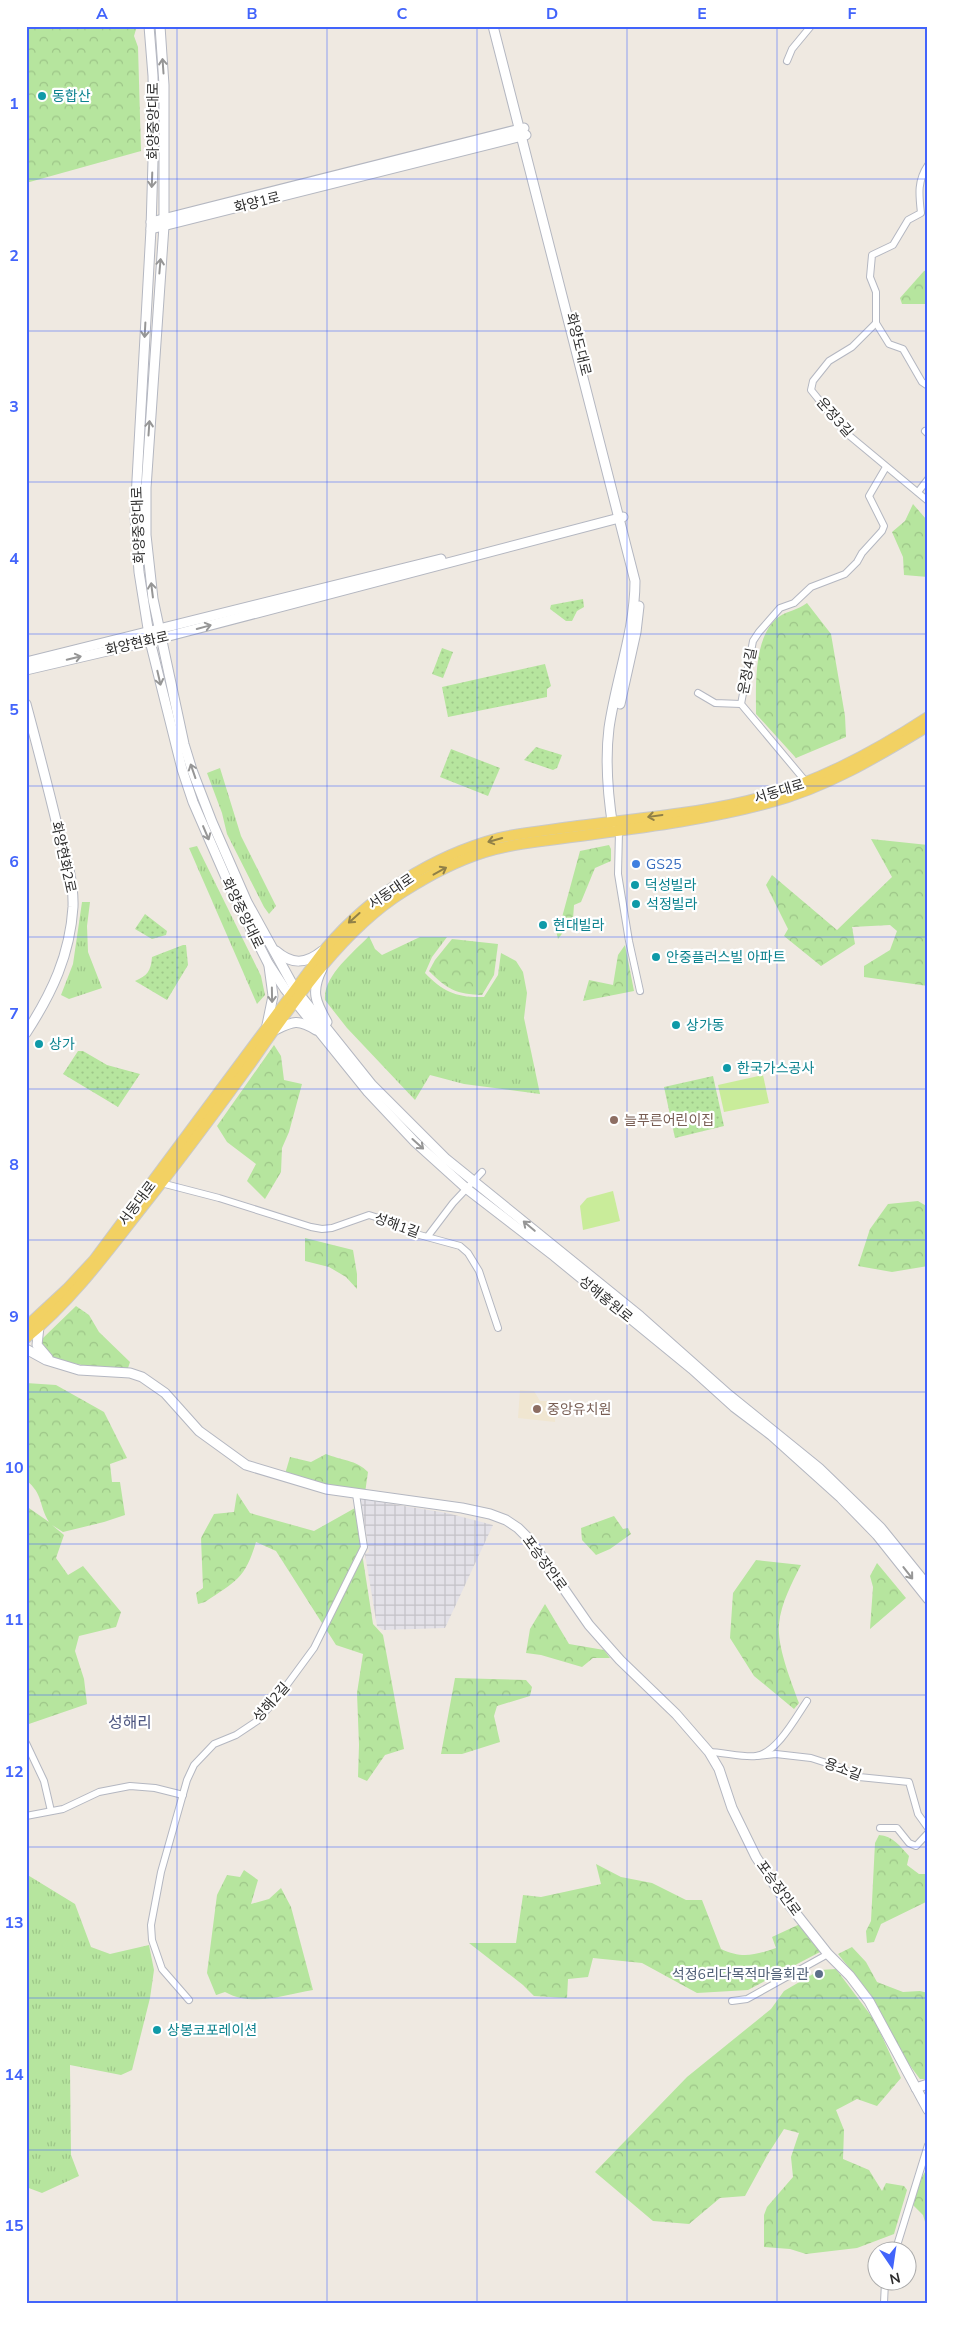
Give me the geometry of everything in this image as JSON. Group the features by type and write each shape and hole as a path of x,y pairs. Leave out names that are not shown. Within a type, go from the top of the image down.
{"main road":[{"name":"서동대로","path":"295,995 350,937 400,894 454,863 485,852 510,846 709,809 746,801 807,783 852,762 928,717"},
{"name":"서동대로","path":"26,1338 31,1325 94,1260 270,1029 326,948 349,923 379,897 404,880 457,852 501,838 520,834 616,826 740,810 794,795 848,772 928,726"},
{"name":"서동대로","path":"31,1325 87,1279 162,1183 270,1029"}],"street":[{"name":"화양중앙대로","path":"149,26 154,126 151,226 135,516 139,572 150,641 172,735 193,802 230,888 268,963 295,995"},
{"name":"화양중앙대로","path":"160,26 164,85 164,223 146,488 146,535 158,628 192,770 212,822 247,902 274,950 295,995"},
{"name":"화양도대로","path":"493,26 523,132"},
{"name":"화양도대로","path":"499,26 523,132 635,581 630,631 612,751 616,826"},
{"path":"786,61 792,48 811,26"},
{"name":"화양1로","path":"151,226 523,132"},
{"path":"928,165 921,175 918,188 921,214 908,220 893,245 872,255 870,277 876,292 876,323 889,344 903,350 922,382 928,386"},
{"name":"운정3길","path":"876,323 852,347 829,360 813,381 811,390 846,432 928,501"},
{"name":"운정4길","path":"807,783 741,704 753,641 780,608 794,603 811,587 845,574 882,531 884,526 869,496 886,467"},
{"path":"918,492 928,479"},
{"path":"246,612 620,515"},
{"name":"화양현화로","path":"26,662 158,628 246,612"},
{"name":"화양현화로","path":"26,670 150,641 246,612"},
{"path":"698,693 715,703 741,704"},
{"name":"화양현화2로","path":"26,704 62,842 72,887 73,904 69,936 60,970 45,1004 26,1033"},
{"name":"화양현화2로","path":"26,722 68,895 63,948 49,987 26,1024"},
{"path":"616,826 618,874 629,941 640,991"},
{"path":"274,950 288,960 299,962 312,958 326,948"},
{"path":"268,963 272,996 270,1029 289,1023 300,1022 322,1034"},
{"path":"324,966 316,987 316,1000 346,1054"},
{"name":"성해홍원로","path":"295,995 322,1034 393,1119 470,1186 692,1369 734,1407 771,1435 841,1498 877,1535 928,1599"},
{"name":"성해홍원로","path":"295,995 400,1115 470,1186 640,1316 729,1395 819,1468 881,1528 928,1586"},
{"path":"428,1236 482,1172"},
{"name":"성해1길","path":"162,1183 219,1198 311,1227 332,1228 369,1215 385,1220 405,1231 460,1246 468,1254 479,1271 498,1328"},
{"path":"31,1325 37,1345 45,1359"},
{"path":"26,1345 45,1359"},
{"path":"26,1350 45,1359"},
{"path":"26,1356 45,1359"},
{"name":"포승장안로","path":"45,1359 79,1370 130,1373 142,1377 165,1392 199,1431 246,1465 310,1484 356,1494 462,1508 506,1520 518,1528 545,1560 589,1625 620,1660 676,1714 709,1752 719,1769 732,1808 756,1857 779,1892 828,1954 850,1976 869,2001 928,2110"},
{"name":"성해2길","path":"189,2000 162,1969 154,1948 151,1925 161,1872 183,1795 194,1765 203,1754 214,1744 236,1735 257,1721 278,1697 314,1648 364,1547 356,1494"},
{"path":"757,1756 770,1749 781,1739 807,1701"},
{"path":"26,1743 44,1781 51,1810"},
{"name":"용소길","path":"709,1752 757,1756 776,1754 811,1758 839,1767 859,1777 909,1782 918,1814 928,1828"},
{"path":"26,1816 63,1809 99,1792 130,1786 155,1788 183,1795"},
{"path":"880,1828 897,1828 909,1843 916,1846 928,1833"},
{"path":"732,2001 747,1999 828,1954"},
{"path":"916,2088 928,2084"},
{"path":"898,2242 928,2146"}],"shaded area":[{"name":"중앙유치원","path":"520,1390 534,1391 540,1401 556,1401 555,1422 518,1418"},
{"path":"361,1499 447,1513 493,1525 445,1628 383,1630 377,1626 365,1554 369,1552"}],"green space":[{"path":"26,26 137,26 134,36 138,47 141,151 26,183"},
{"path":"928,270 928,304 902,304 900,298 924,271"},
{"path":"913,504 926,519 928,526 928,577 904,575 903,557 892,532 905,521"},
{"path":"583,599 584,607 577,611 572,621 566,621 550,609 551,605"},
{"path":"807,603 831,634 845,716 846,737 796,758 756,714 756,675 761,648 771,624 780,616"},
{"path":"442,648 453,652 443,678 432,674"},
{"path":"545,664 551,686 547,689 547,697 448,717 442,687"},
{"path":"536,747 562,755 557,768 553,770 524,760"},
{"path":"451,749 500,768 488,796 440,777"},
{"path":"220,768 241,836 276,906 269,914 227,834 222,813 207,773"},
{"path":"871,839 928,845 928,986 864,977 864,966 890,950 897,931 890,925 852,927 855,944 821,966 784,936 788,929 766,885 772,875 837,930 892,877"},
{"path":"609,845 611,861 595,868 581,902 574,905 573,919 558,939 554,922 561,921 580,851"},
{"path":"197,846 261,976 265,995 257,1004 189,848"},
{"path":"82,902 90,902 87,926 88,952 102,988 69,999 61,995 73,964"},
{"path":"145,914 167,931 166,935 152,939 135,929"},
{"path":"369,936 375,949 382,955 420,937 447,937 432,957 425,973 438,985 459,995 484,997 498,975 501,953 516,961 523,972 527,993 524,1018 540,1094 464,1084 430,1075 415,1100 347,1028 325,1000 329,982 340,965"},
{"path":"452,939 498,944 494,975 482,995 465,994 453,990 429,971 435,960"},
{"path":"186,945 188,965 167,1000 135,981 148,972 152,957"},
{"path":"625,945 634,991 583,1001 589,980 613,985 618,955"},
{"path":"274,1045 281,1056 284,1080 302,1084 289,1132 282,1148 281,1172 265,1199 247,1181 256,1164 227,1142 217,1126"},
{"path":"78,1051 83,1051 107,1065 140,1074 118,1107 63,1074"},
{"path":"763,1075 769,1103 724,1112 718,1085"},
{"path":"713,1076 724,1126 675,1138 664,1087"},
{"path":"613,1191 620,1221 583,1230 580,1206 587,1198"},
{"path":"918,1201 928,1207 928,1266 892,1272 858,1266 870,1229 888,1204"},
{"path":"305,1238 353,1250 357,1274 357,1289 346,1277 329,1267 305,1261"},
{"path":"76,1306 89,1315 99,1332 130,1362 128,1368 111,1369 86,1366 52,1357 46,1353 42,1346 42,1339"},
{"path":"26,1383 56,1385 104,1412 127,1458 110,1464 112,1482 120,1482 125,1515 63,1532 52,1525 64,1535 56,1558 68,1575 83,1566 121,1612 116,1627 79,1636 75,1651 84,1679 87,1704 26,1725 26,1506 49,1522 36,1490 26,1480"},
{"path":"326,1454 359,1465 368,1472 365,1493 322,1485 285,1474 290,1457 311,1462"},
{"path":"237,1493 250,1513 314,1531 355,1508 373,1624 383,1635 404,1749 385,1755 367,1781 358,1777 357,1693 363,1654 336,1645 276,1551 256,1542 248,1564 238,1578 205,1602 198,1604 196,1593 203,1588 201,1538 214,1514 234,1512"},
{"path":"614,1516 623,1529 628,1528 631,1534 610,1549 596,1555 582,1540 581,1528"},
{"path":"756,1560 801,1565 784,1601 779,1624 782,1653 799,1703 794,1709 754,1676 730,1638 733,1593"},
{"path":"877,1563 906,1598 870,1629 873,1587 870,1576"},
{"path":"545,1604 569,1644 604,1650 610,1658 593,1658 582,1667 541,1655 526,1653 530,1629"},
{"path":"455,1678 526,1680 532,1687 530,1696 497,1706 494,1716 500,1742 462,1754 441,1754"},
{"path":"879,1835 888,1837 896,1842 909,1856 907,1865 919,1874 928,1874 928,1901 881,1924 874,1942 867,1943 866,1931 871,1921 875,1843"},
{"path":"596,1864 621,1877 652,1883 686,1900 702,1900 721,1949 742,1955 762,1953 776,1948 772,1937 800,1924 820,1952 748,1990 697,1993 642,1963 593,1958 588,1977 568,1979 567,1998 534,1996 523,1985 469,1943 516,1943 523,1895 541,1897 601,1884"},
{"path":"244,1870 258,1880 251,1904 269,1899 281,1888 291,1907 313,1990 280,1997 257,1999 246,1999 225,1992 216,1995 207,1973 217,1895 227,1875 240,1877"},
{"path":"26,1874 75,1904 91,1947 110,1954 149,1945 154,1970 150,1998 132,2070 121,2075 70,2065 71,2155 79,2176 42,2193 26,2187"},
{"path":"852,1947 866,1962 877,1982 903,1992 920,1991 928,1993 928,2079 920,2079 902,2055 871,1995 838,1954"},
{"path":"836,1969 875,2021 901,2078 877,2106 857,2099 836,2110 844,2130 843,2159 869,2170 882,2191 886,2183 904,2186 907,2190 894,2234 873,2242 866,2242 866,2245 857,2248 806,2254 790,2249 764,2247 764,2215 767,2207 793,2177 791,2157 799,2133 784,2129 745,2196 720,2198 689,2224 653,2221 595,2172 687,2077 771,2009 784,1991 820,1970"},
{"path":"928,2167 928,2232 923,2215 913,2205 916,2187"}],"place":[{"name":"동합산","path":"42,96"},
{"name":"GS25","path":"636,864"},
{"name":"덕성빌라","path":"635,885"},
{"name":"석정빌라","path":"636,904"},
{"name":"현대빌라","path":"543,925"},
{"name":"안중플러스빌 아파트","path":"656,957"},
{"name":"상가동","path":"676,1025"},
{"name":"상가","path":"39,1044"},
{"name":"한국가스공사","path":"727,1068"},
{"name":"늘푸른어린이집","path":"614,1120"},
{"name":"중앙유치원","path":"537,1409"},
{"name":"석정6리다목적마을회관","path":"819,1974"},
{"name":"상봉코포레이션","path":"157,2030"}],"district":[{"name":"성해리","path":"130,1722"}]}
